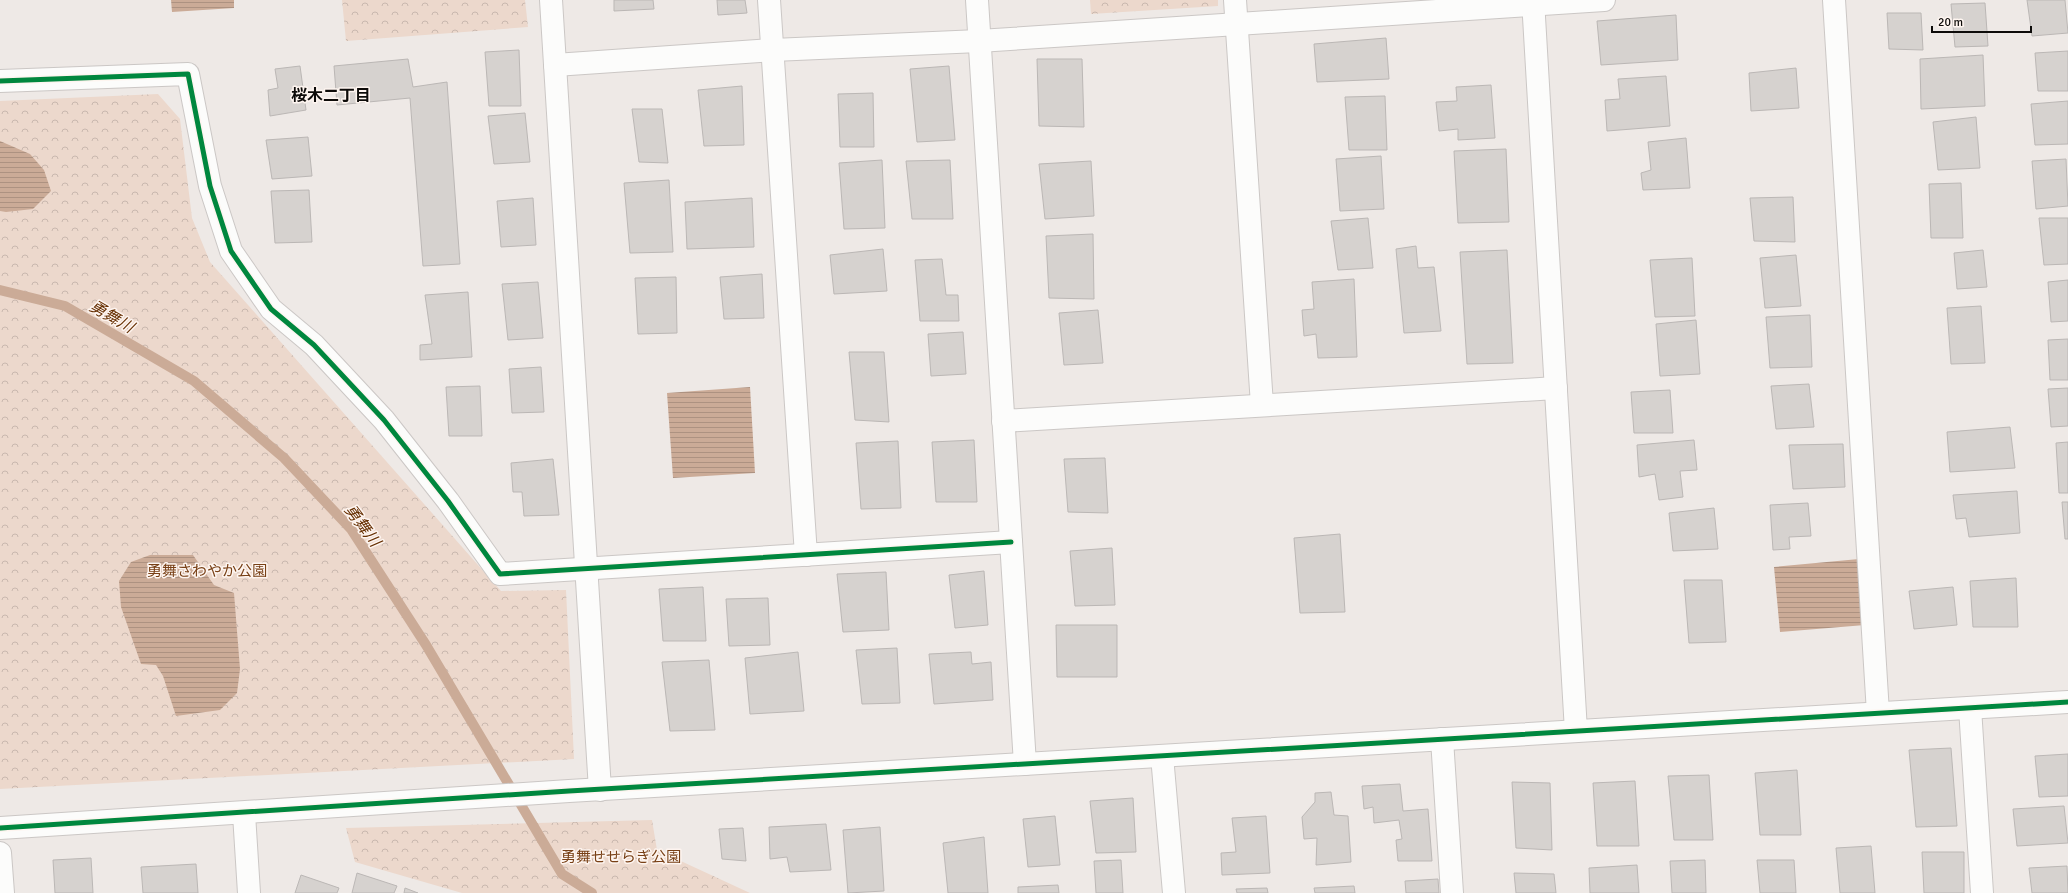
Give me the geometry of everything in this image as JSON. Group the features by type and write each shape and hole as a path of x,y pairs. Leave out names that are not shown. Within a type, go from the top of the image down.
{"street":[{"path":"551,0 600,790"},
{"path":"769,0 806,555"},
{"path":"977,0 1025,764"},
{"path":"1235,0 1262,405"},
{"path":"555,65 773,50 979,41 1533,2 1604,0"},
{"path":"1834,0 1878,713"},
{"path":"1533,2 1576,731"},
{"path":"0,80 188,74 210,186 231,251 271,309 314,345 384,420 448,501 500,574 1011,542"},
{"path":"1003,421 1556,388"},
{"path":"0,828 244,814 569,791 2068,702"},
{"path":"1970,708 1982,893"},
{"path":"1442,739 1452,893"},
{"path":"1162,756 1174,893"},
{"path":"244,814 249,893"},
{"path":"0,854 2,893"}],"green space":[{"path":"342,0 525,0 528,27 346,41"},
{"path":"1090,0 1218,0 1218,6 1091,14"},
{"name":"勇舞さわやか公園","path":"158,94 180,119 192,218 210,262 501,591 566,590 574,759 0,789 0,101"},
{"name":"勇舞せせらぎ公園","path":"652,820 657,850 750,893 462,893 355,862 346,828"}],"shaded area":[{"path":"171,0 234,0 234,8 172,12"},
{"path":"0,141 30,154 44,170 51,191 33,209 6,212 0,211"},
{"path":"750,387 755,473 673,478 667,393"},
{"path":"150,555 193,555 214,585 234,593 240,669 237,693 220,710 176,716 163,676 156,665 141,664 121,607 119,581 131,562"},
{"path":"1859,559 1865,625 1780,632 1774,567"}],"building":[{"path":"614,0 653,0 654,9 614,11"},
{"path":"717,0 745,0 747,13 718,15"},
{"path":"2027,0 2065,0 2068,33 2032,36"},
{"path":"1985,3 1988,46 1955,47 1951,4"},
{"path":"1887,13 1921,13 1923,50 1889,49"},
{"path":"1676,15 1678,60 1601,65 1597,21"},
{"path":"1386,38 1389,79 1317,82 1314,44"},
{"path":"519,50 521,106 489,106 485,52"},
{"path":"2068,51 2068,91 2038,91 2035,53"},
{"path":"1983,55 1985,106 1921,109 1920,59"},
{"path":"408,59 413,87 447,82 460,264 423,266 410,98 337,105 334,66"},
{"path":"1037,59 1082,59 1084,127 1039,126"},
{"path":"300,66 306,110 270,116 268,90 278,88 275,69"},
{"path":"949,66 955,140 917,142 910,69"},
{"path":"1796,68 1799,108 1751,111 1749,73"},
{"path":"1666,76 1670,126 1607,131 1605,100 1620,99 1618,79"},
{"path":"1491,85 1495,138 1458,140 1458,129 1439,131 1436,102 1457,101 1456,87"},
{"path":"742,86 744,145 704,146 698,90"},
{"path":"873,93 874,147 840,147 838,94"},
{"path":"1385,96 1387,150 1349,150 1345,97"},
{"path":"2068,101 2068,144 2035,145 2031,104"},
{"path":"632,109 662,109 668,163 639,162"},
{"path":"525,113 530,162 494,164 488,116"},
{"path":"1976,117 1980,168 1938,170 1933,122"},
{"path":"308,137 312,176 272,179 266,140"},
{"path":"1686,138 1690,188 1643,190 1641,173 1651,170 1648,142"},
{"path":"1506,149 1509,222 1458,223 1454,151"},
{"path":"1381,156 1384,209 1340,211 1336,159"},
{"path":"2066,159 2068,206 2036,209 2032,161"},
{"path":"882,160 885,228 844,229 839,163"},
{"path":"950,160 953,219 912,219 906,161"},
{"path":"1091,161 1094,216 1045,219 1039,164"},
{"path":"669,180 673,252 630,253 624,183"},
{"path":"1961,183 1963,238 1931,238 1929,184"},
{"path":"309,190 312,242 275,243 271,191"},
{"path":"1793,197 1795,242 1754,241 1750,198"},
{"path":"533,198 536,245 501,247 497,201"},
{"path":"752,198 754,247 687,249 685,202"},
{"path":"1368,218 1373,268 1338,270 1331,221"},
{"path":"2039,218 2068,218 2068,264 2044,265"},
{"path":"1093,234 1094,299 1049,298 1046,236"},
{"path":"1416,246 1418,268 1434,267 1441,331 1404,333 1396,249"},
{"path":"883,249 887,291 834,294 830,255"},
{"path":"1507,250 1513,363 1467,364 1460,252"},
{"path":"1983,250 1987,287 1957,289 1954,253"},
{"path":"1796,255 1801,306 1765,308 1760,258"},
{"path":"1692,258 1695,316 1655,317 1650,260"},
{"path":"942,259 946,295 958,295 959,321 920,321 915,260"},
{"path":"762,274 764,318 724,319 720,277"},
{"path":"676,277 677,333 638,334 635,278"},
{"path":"1354,279 1357,357 1318,358 1316,334 1304,336 1302,310 1314,309 1312,282"},
{"path":"2068,280 2068,321 2051,322 2048,282"},
{"path":"538,282 543,338 508,340 502,284"},
{"path":"468,292 472,357 420,360 420,345 432,344 425,295"},
{"path":"1981,306 1985,363 1951,364 1947,308"},
{"path":"1098,310 1103,363 1064,365 1059,313"},
{"path":"1810,315 1812,367 1770,368 1766,317"},
{"path":"1696,320 1700,374 1660,376 1656,324"},
{"path":"963,332 966,374 931,376 928,334"},
{"path":"2068,339 2068,380 2050,380 2048,340"},
{"path":"849,352 884,352 889,422 855,420"},
{"path":"541,367 544,412 512,413 509,369"},
{"path":"1809,384 1814,427 1776,429 1771,386"},
{"path":"480,386 482,436 449,436 446,387"},
{"path":"2068,388 2068,426 2051,427 2048,389"},
{"path":"1670,390 1673,433 1634,433 1631,392"},
{"path":"2010,427 2015,468 1950,472 1947,432"},
{"path":"974,440 977,502 936,502 932,442"},
{"path":"1694,440 1697,470 1680,471 1683,497 1659,500 1655,474 1639,477 1637,445"},
{"path":"898,441 901,508 861,509 856,443"},
{"path":"2068,442 2068,493 2059,493 2056,443"},
{"path":"1843,444 1845,487 1793,489 1789,445"},
{"path":"1105,458 1108,513 1068,512 1064,459"},
{"path":"553,459 559,515 524,516 522,492 513,492 511,463"},
{"path":"2017,491 2020,533 1969,537 1966,518 1956,519 1953,495"},
{"path":"2062,502 2068,502 2068,539 2065,539"},
{"path":"1808,503 1811,536 1789,537 1790,549 1773,550 1770,505"},
{"path":"1714,508 1718,549 1673,551 1669,513"},
{"path":"1340,534 1345,612 1300,613 1294,538"},
{"path":"1112,548 1115,605 1075,606 1070,551"},
{"path":"984,571 988,625 955,628 949,575"},
{"path":"886,572 889,630 843,632 837,574"},
{"path":"2016,578 2018,627 1973,627 1970,581"},
{"path":"1684,580 1722,580 1726,642 1689,643"},
{"path":"703,587 706,641 663,641 659,589"},
{"path":"1953,587 1957,625 1914,629 1909,591"},
{"path":"768,598 770,645 729,646 726,599"},
{"path":"1056,625 1117,625 1117,677 1057,677"},
{"path":"897,648 900,703 862,704 856,650"},
{"path":"798,652 804,711 750,714 745,658"},
{"path":"971,652 972,664 991,662 993,700 934,704 929,654"},
{"path":"709,660 715,730 670,731 662,662"},
{"path":"1951,748 1957,826 1916,827 1909,750"},
{"path":"2068,754 2068,796 2039,797 2035,756"},
{"path":"1797,770 1801,835 1760,835 1755,773"},
{"path":"1709,775 1713,840 1674,840 1668,776"},
{"path":"1635,781 1639,846 1597,846 1593,783"},
{"path":"1512,782 1550,783 1552,850 1516,848"},
{"path":"1400,784 1403,811 1428,809 1432,861 1398,861 1396,840 1402,839 1399,820 1374,823 1373,807 1364,809 1362,786"},
{"path":"1331,792 1334,815 1348,816 1351,862 1316,865 1317,838 1304,839 1302,817 1315,802 1315,793"},
{"path":"1133,798 1136,852 1096,853 1090,801"},
{"path":"2064,806 2068,843 2017,846 2013,809"},
{"path":"1055,816 1060,865 1028,867 1023,819"},
{"path":"1266,816 1270,873 1222,875 1221,853 1236,852 1232,818"},
{"path":"826,824 831,870 790,872 787,857 770,859 769,827"},
{"path":"880,827 884,891 848,893 843,830"},
{"path":"743,828 746,861 722,859 719,829"},
{"path":"984,837 988,893 948,893 943,843"},
{"path":"1871,846 1875,893 1840,893 1836,848"},
{"path":"1922,852 1964,852 1964,893 1924,893"},
{"path":"91,858 93,893 55,893 53,860"},
{"path":"1121,860 1123,893 1096,893 1094,861"},
{"path":"1705,860 1706,893 1672,893 1670,861"},
{"path":"1757,860 1794,860 1796,893 1760,893"},
{"path":"196,864 198,893 143,893 141,867"},
{"path":"1637,865 1639,893 1590,893 1589,868"},
{"path":"2067,866 2068,893 2032,893 2029,868"},
{"path":"357,873 397,886 394,893 352,893"},
{"path":"1514,873 1554,874 1556,893 1516,893"},
{"path":"301,875 339,888 337,893 295,893"},
{"path":"1438,879 1439,893 1406,893 1405,881"},
{"path":"1058,885 1059,893 1018,893 1018,887"},
{"path":"1354,886 1355,893 1315,893 1314,888"},
{"path":"405,888 418,893 404,893"},
{"path":"1267,888 1268,893 1237,893 1236,889"}],"waterway":[{"name":"勇舞川","path":"0,290 65,306 194,381 284,458 351,529 426,645 562,874 592,893"}],"cycle path":[{"path":"0,81 188,74 210,186 231,251 271,309 314,345 384,420 448,501 500,574 1011,542"},
{"path":"0,828 569,791 2068,702"}],"district":[{"name":"桜木二丁目","path":"331,95"}]}
